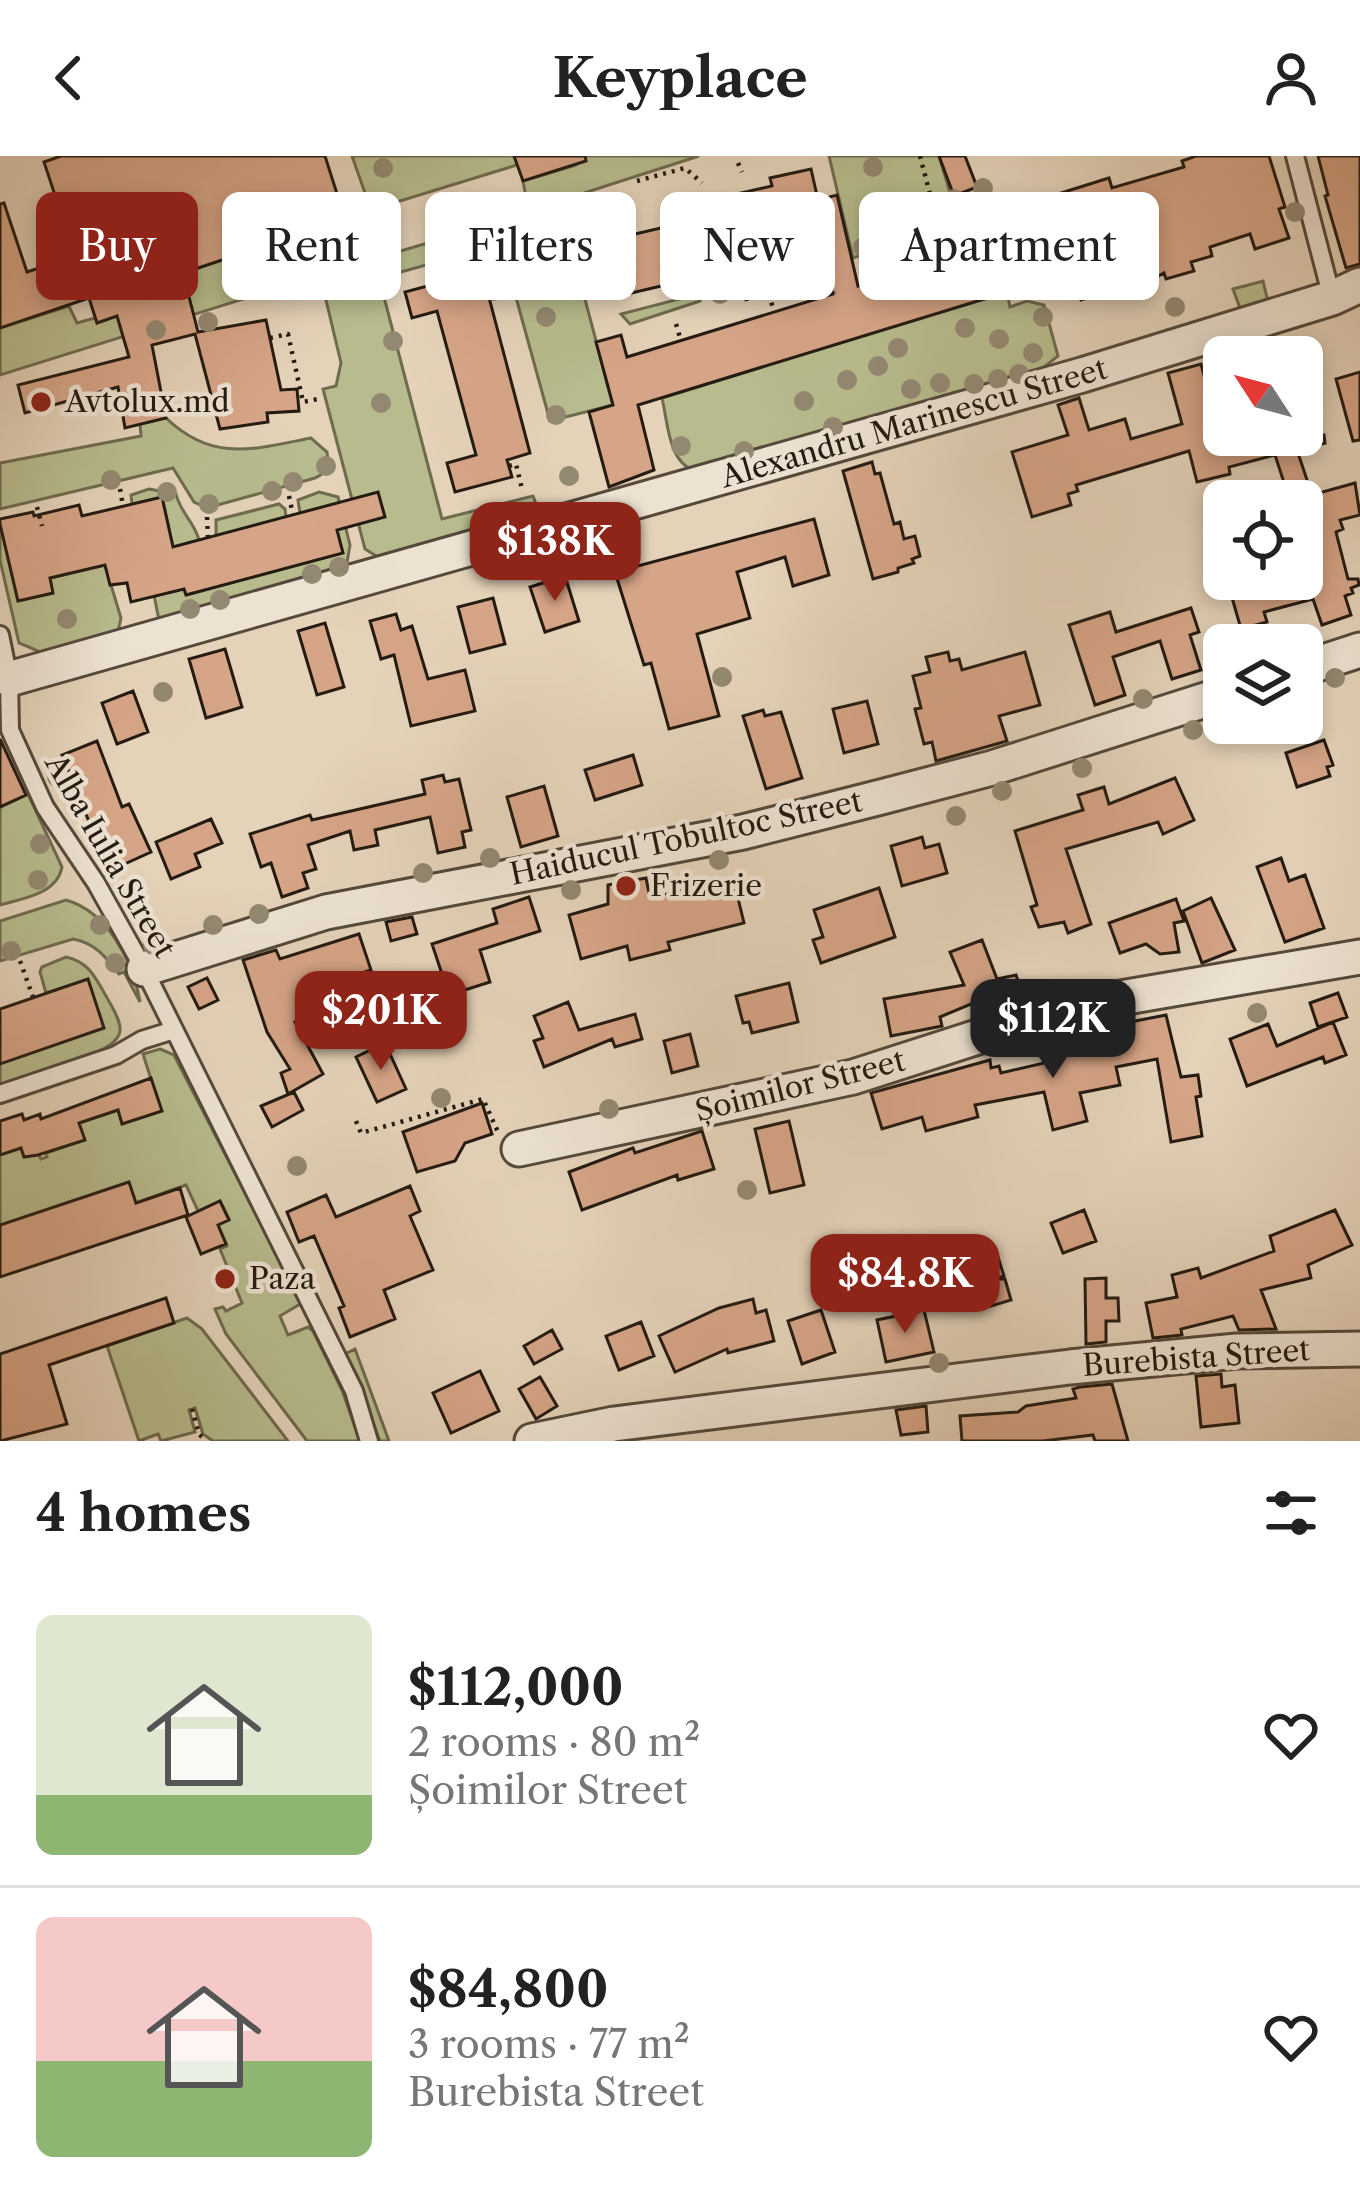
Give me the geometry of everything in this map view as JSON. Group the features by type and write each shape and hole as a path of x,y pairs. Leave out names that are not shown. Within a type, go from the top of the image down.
{"street":[{"name":"Alexandru Marinescu Street","path":"9,679 1082,375 1346,292"},
{"path":"1323,662 1360,650"},
{"name":"Haiducul Tobultoc Street","path":"144,969 326,912 784,822 992,768 1203,701"},
{"name":"Șoimilor Street","path":"519,1149 854,1077 1074,1006 1360,957"},
{"name":"Burebista Street","path":"532,1441 614,1424 1070,1367 1237,1351 1360,1348"}],"lane":[{"name":"Alexandru Marinescu Street","path":"1295,156 1346,292"},
{"name":"Alba Iulia Street","path":"0,635 9,679 10,730 46,808 96,883 144,969 354,1390 369,1441"},
{"path":"0,1094 174,1030"}],"path":[{"path":"920,156 929,192"},
{"path":"738,163 742,172"},
{"path":"637,181 685,168 702,183"},
{"path":"771,300 774,311"},
{"path":"676,324 681,340"},
{"path":"270,338 287,334 303,402 318,399"},
{"path":"509,466 516,464 522,489"},
{"path":"120,489 124,506"},
{"path":"289,496 293,515"},
{"path":"37,507 42,526"},
{"path":"207,517 208,537"},
{"path":"20,962 34,997"},
{"path":"356,1121 361,1133 483,1099 501,1139 514,1136 519,1149"},
{"path":"191,1409 206,1441"}],"green space":[{"path":"352,156 515,156 517,165 401,201 401,192 365,192"},
{"path":"579,156 699,156 587,192 525,192 523,181 576,165"},
{"path":"829,156 939,156 950,192 859,192 859,256 853,258"},
{"path":"425,244 425,265 401,272 401,251"},
{"path":"222,260 222,300 240,300 0,375 0,328 69,306 77,323 95,318 98,322 164,300 198,300 198,268"},
{"path":"1263,281 1268,302 1241,311 1233,289"},
{"path":"326,300 385,300 442,519 533,496 540,514 381,559 365,549 323,389 336,386 341,363"},
{"path":"517,300 585,300 613,405 550,421"},
{"path":"675,300 700,300 630,324 621,314"},
{"path":"981,300 1009,300 1010,307 1027,301 1044,305 1058,356 1038,372 695,471 674,451 662,398"},
{"path":"166,418 200,442 218,447 252,448 311,438 327,452 329,470 207,508 194,502 173,468 0,509 0,463 141,436 140,424"},
{"path":"149,489 176,494 199,540 173,547 162,497 132,504 131,495"},
{"path":"319,492 338,497 350,545 346,568 159,620 149,570 178,564 187,595 342,553 300,513 298,500"},
{"path":"279,504 286,517 216,536 216,520"},
{"path":"0,524 18,601 52,593 50,578 105,565 121,618 118,631 40,652 19,643 0,560"},
{"path":"28,794 62,867 47,889 0,905 0,807"},
{"path":"66,900 94,915 116,940 140,1002 124,972 119,974 81,941 73,939 0,961 0,921"},
{"path":"66,957 95,977 120,1031 104,1049 87,1057 0,1085 0,1064 87,980 46,993 42,967"},
{"path":"160,1049 174,1055 293,1286 300,1304 280,1316 288,1335 308,1327 313,1331 360,1441 307,1441 226,1334 215,1309 226,1311 242,1303 220,1249 227,1246 218,1225 229,1219 220,1201 198,1211 186,1185 136,1203 0,1225 0,1155 21,1148 24,1157 38,1153 41,1159 84,1140 79,1123 118,1110 123,1123 161,1111 143,1054"},
{"path":"187,1318 202,1329 288,1441 213,1441 203,1434 195,1408 189,1410 195,1432 161,1441 158,1434 139,1441 107,1346"},
{"path":"355,1349 389,1441 380,1441 345,1354"}],"building":[{"path":"61,156 325,156 336,192 222,192 222,260 198,268 198,192 54,192 44,162"},
{"path":"514,156 585,156 586,161 523,181"},
{"path":"939,156 965,156 977,187 952,192"},
{"path":"1196,156 1269,156 1289,238 1255,249 1250,234 1210,247 1212,256 1191,262 1194,271 1166,279 1164,273 1159,276 1159,192 1064,192 1109,178 1112,188 1184,167 1182,161"},
{"path":"1318,156 1360,156 1360,264 1346,268"},
{"path":"811,169 816,192 746,192 772,186 770,178"},
{"path":"837,195 859,300 981,300 638,405 654,470 609,487 589,412 613,405 596,342 621,335 627,357 813,300 835,300"},
{"path":"4,203 27,272 36,269 36,300 83,300 0,328 0,204"},
{"path":"660,228 660,286 636,292 636,234"},
{"path":"425,287 425,300 490,300 530,453 507,460 512,477 455,492 447,463 476,455 437,311 412,318 405,292"},
{"path":"90,300 190,300 198,332 266,320 281,390 297,389 299,411 267,413 268,422 220,429 195,334 152,345 166,418 125,428 118,387 25,413 18,385 129,357 117,316 97,323"},
{"path":"1201,364 1203,456 1271,456 1197,482 1189,451 1076,485 1078,491 1068,494 1071,505 1032,517 1012,452 1068,435 1058,405 1079,398 1089,430 1125,419 1131,439 1182,424 1168,373"},
{"path":"1360,372 1360,440 1353,441 1336,379"},
{"path":"1275,456 1299,456 1307,480 1283,480"},
{"path":"872,462 875,474 880,473 894,524 900,522 904,539 915,536 920,556 898,572 873,579 843,471"},
{"path":"1355,483 1360,515 1340,520 1343,529 1336,532 1348,579 1358,579 1359,585 1345,596 1351,615 1322,624 1313,600 1323,600 1323,492"},
{"path":"378,492 385,517 337,530 343,553 186,595 184,589 131,602 127,583 110,585 105,565 50,578 53,593 18,601 0,524 0,519 33,512 34,516 79,505 82,516 162,497 173,547"},
{"path":"814,519 829,575 793,586 785,557 737,572 750,618 697,634 719,716 669,729 651,663 644,665 615,572"},
{"path":"565,576 579,621 545,632 530,587"},
{"path":"493,598 505,644 470,653 458,607"},
{"path":"1233,600 1309,600 1264,612 1267,622 1240,624"},
{"path":"1191,608 1199,632 1190,635 1201,670 1172,679 1160,641 1113,657 1125,695 1095,705 1069,625 1110,612 1116,632"},
{"path":"396,614 401,630 412,626 428,679 465,670 475,711 411,726 394,655 381,659 370,621"},
{"path":"325,623 344,687 317,695 298,631"},
{"path":"225,649 242,707 206,718 189,659"},
{"path":"948,652 950,661 959,659 962,670 1025,652 1040,705 999,716 1007,741 936,761 932,742 924,744 913,676 930,672 926,657"},
{"path":"133,691 148,732 117,744 102,703"},
{"path":"867,701 878,744 844,753 833,709"},
{"path":"763,710 765,716 781,712 802,778 766,789 743,716"},
{"path":"0,739 26,795 0,807"},
{"path":"1323,740 1333,765 1327,767 1330,776 1297,787 1286,753"},
{"path":"97,741 122,807 129,804 151,852 109,871 62,755"},
{"path":"633,755 642,785 595,800 585,770"},
{"path":"443,775 445,782 459,779 471,830 462,832 465,847 438,853 430,817 375,830 378,845 354,850 350,831 308,845 316,869 303,873 308,888 282,897 271,863 261,867 250,834 310,815 312,820 425,794 422,780"},
{"path":"1175,778 1194,820 1163,834 1158,822 1066,849 1091,924 1068,933 1064,922 1039,927 1015,831 1083,810 1078,795 1104,787 1109,804"},
{"path":"544,786 558,836 521,847 507,797"},
{"path":"211,819 222,843 195,854 200,867 171,879 156,842"},
{"path":"922,837 925,848 939,844 947,873 902,886 891,846"},
{"path":"1281,858 1289,881 1305,875 1324,928 1285,942 1257,867"},
{"path":"646,878 650,898 719,881 722,893 736,890 744,923 668,942 670,950 630,960 627,946 581,959 569,915 608,904 608,885"},
{"path":"879,888 895,937 821,963 813,940 823,937 814,910"},
{"path":"529,897 540,931 480,950 490,982 449,995 432,944 497,923 493,909"},
{"path":"1211,898 1235,950 1202,963 1183,911"},
{"path":"1176,899 1184,921 1174,923 1179,952 1160,954 1146,944 1120,953 1109,923"},
{"path":"412,917 417,934 391,941 386,922"},
{"path":"359,934 371,970 305,992 313,1015 295,1022 323,1074 288,1094 281,1073 290,1069 267,1032 243,960 276,950 280,959"},
{"path":"982,940 997,979 1016,975 1019,984 940,1017 942,1026 891,1036 884,999 964,985 950,952"},
{"path":"207,978 218,1000 199,1009 188,987"},
{"path":"88,979 104,1028 0,1064 0,1009"},
{"path":"789,983 798,1022 752,1033 749,1022 743,1023 736,996"},
{"path":"1338,993 1347,1017 1318,1027 1310,1003"},
{"path":"568,1002 579,1030 635,1014 642,1039 615,1047 612,1039 544,1067 534,1041 543,1038 534,1016"},
{"path":"1166,1015 1181,1077 1198,1075 1202,1136 1171,1142 1157,1059 1116,1067 1120,1085 1080,1093 1087,1121 1053,1130 1044,1092 975,1105 978,1117 926,1131 922,1117 882,1129 871,1093 990,1060 991,1068 999,1066 1001,1073 1053,1061 1047,1038"},
{"path":"1333,1022 1346,1055 1325,1063 1323,1057 1247,1086 1230,1039 1268,1024 1277,1046"},
{"path":"690,1034 698,1066 672,1073 664,1041"},
{"path":"385,1043 406,1089 377,1102 356,1057"},
{"path":"151,1078 162,1111 122,1124 118,1110 79,1123 85,1140 38,1155 24,1157 21,1148 0,1155 0,1121 22,1114 24,1120 40,1114 41,1119"},
{"path":"294,1092 303,1110 272,1127 261,1106"},
{"path":"482,1103 492,1134 465,1143 455,1161 417,1172 403,1132"},
{"path":"789,1121 804,1185 770,1193 755,1129"},
{"path":"702,1131 714,1169 678,1180 677,1175 582,1210 569,1172 633,1148 635,1153"},
{"path":"129,1182 136,1203 180,1188 188,1215 0,1277 0,1225"},
{"path":"410,1186 420,1211 410,1216 433,1270 384,1290 395,1319 350,1337 339,1308 344,1306 314,1236 299,1242 287,1212 326,1195 336,1217"},
{"path":"220,1201 229,1220 218,1225 226,1244 201,1254 186,1217"},
{"path":"1084,1210 1096,1241 1063,1253 1051,1223"},
{"path":"1335,1210 1352,1245 1308,1265 1311,1278 1261,1290 1276,1329 1239,1330 1233,1316 1181,1329 1182,1335 1153,1338 1146,1303 1177,1297 1172,1275 1198,1268 1201,1278 1274,1251 1270,1236"},
{"path":"997,1254 1004,1276 995,1279 1005,1279 1011,1300 978,1310 964,1264"},
{"path":"1106,1278 1106,1298 1118,1298 1119,1321 1106,1321 1106,1342 1086,1344 1085,1279"},
{"path":"166,1298 174,1323 49,1365 67,1424 0,1441 0,1354"},
{"path":"753,1299 756,1313 766,1310 774,1341 728,1353 727,1349 675,1372 659,1336 719,1308"},
{"path":"821,1310 835,1352 802,1364 788,1321"},
{"path":"924,1310 934,1352 886,1362 877,1320"},
{"path":"641,1322 654,1356 619,1370 606,1336"},
{"path":"552,1330 562,1349 534,1364 524,1346"},
{"path":"480,1371 499,1411 451,1433 433,1393"},
{"path":"1221,1374 1222,1387 1235,1385 1239,1423 1201,1427 1196,1376"},
{"path":"540,1377 557,1406 536,1419 519,1389"},
{"path":"1112,1384 1128,1441 1095,1441 1093,1435 1043,1441 962,1441 960,1416 1018,1412 1026,1406 1076,1398 1073,1389"},
{"path":"926,1406 928,1432 901,1435 896,1410"}],"place":[{"name":"Avtolux.md","path":"41,402"},
{"name":"Frizerie","path":"626,886"},
{"name":"Paza","path":"225,1279"}]}
